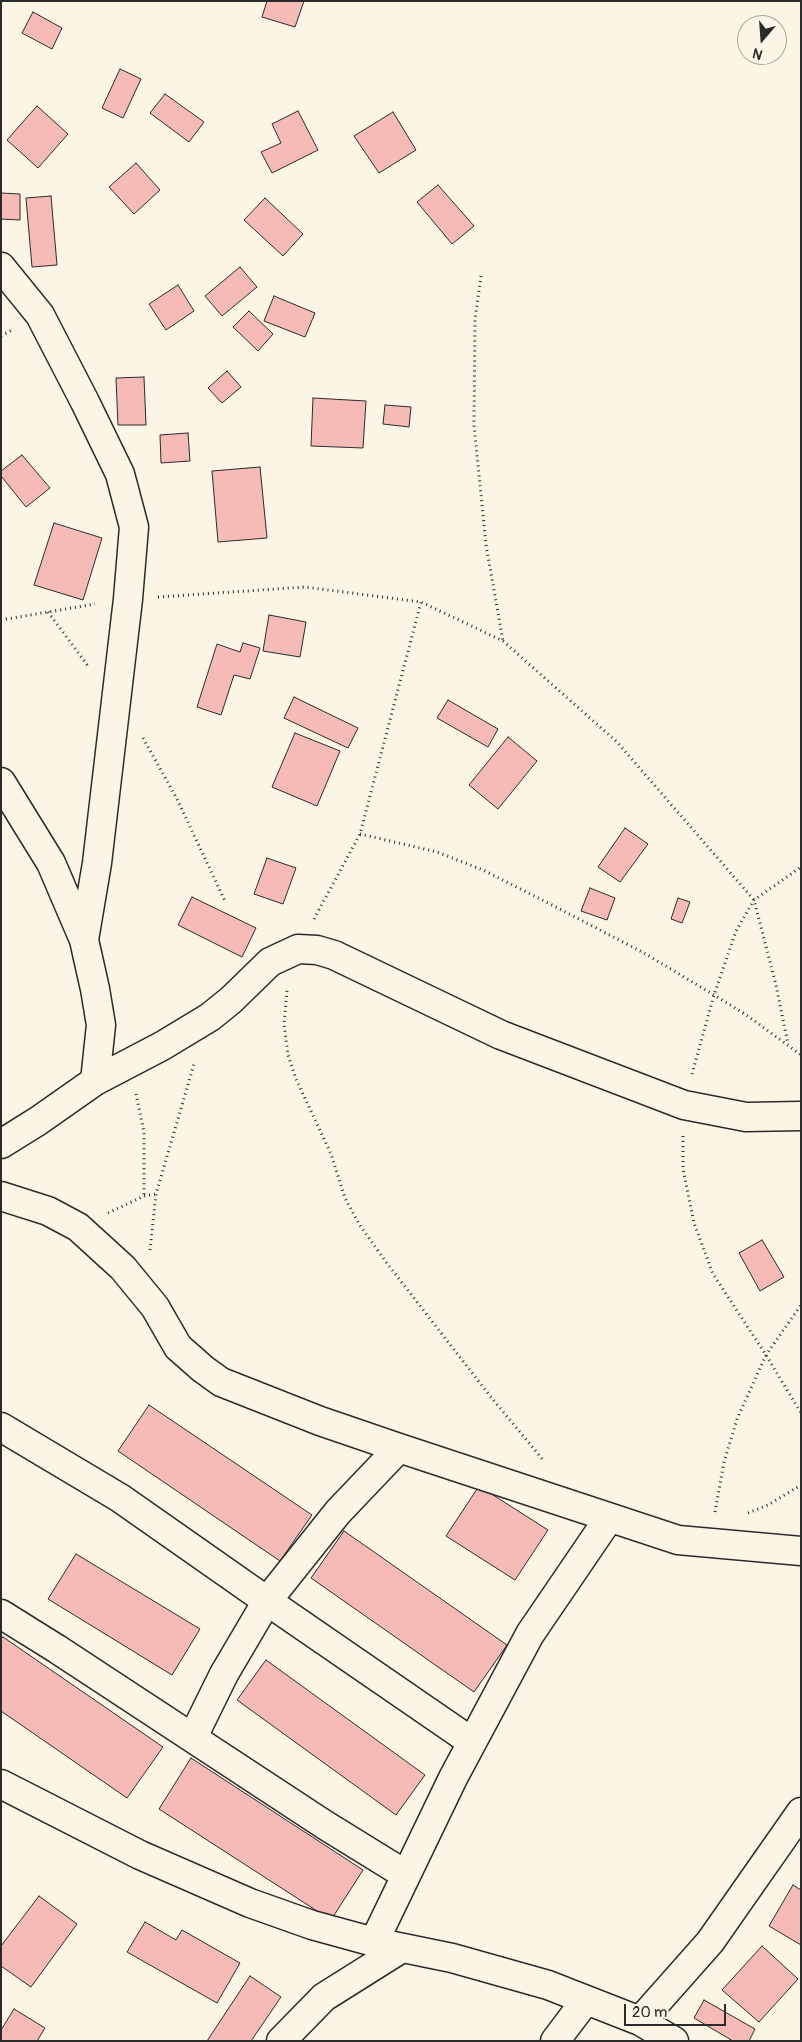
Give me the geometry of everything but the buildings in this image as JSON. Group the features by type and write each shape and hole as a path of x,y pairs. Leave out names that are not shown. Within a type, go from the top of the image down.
{"street":[{"path":"1,267 40,315 120,474 134,527 128,599 97,863 84,940"},
{"path":"1,782 52,863 84,940 101,1025 95,1081"},
{"path":"1,1144 95,1081 162,1046 210,1016 231,1000 270,962 293,951 317,950 334,955 501,1035 684,1105 746,1116 801,1116"},
{"path":"1,1196 48,1211 78,1227 123,1268 155,1307 178,1347 221,1382 320,1421 678,1540 801,1552"},
{"path":"1,1427 120,1498 267,1602 472,1742"},
{"path":"193,1737 224,1674 267,1602 338,1512 400,1448"},
{"path":"374,1942 472,1742 530,1634 609,1518"},
{"path":"1,1614 406,1875"},
{"path":"1,1784 140,1855 250,1903 312,1925 374,1942 462,1961 548,1986 640,2021 674,2041"},
{"path":"640,2021 710,1942 801,1812"},
{"path":"281,2041 324,1998 357,1975 402,1948"},
{"path":"554,2041 586,2000"}],"path":[{"path":"481,276 474,319 474,425 486,545 503,641"},
{"path":"1,620 128,599 305,586 421,602 503,641 617,742 754,900 776,985 788,1044"},
{"path":"421,602 360,834 293,951 284,1024 288,1056 331,1154 345,1198 359,1224 386,1262 490,1396 547,1464"},
{"path":"360,834 437,852 483,870 626,944 714,995 745,1014 801,1055"},
{"path":"801,866 754,900 736,931 714,995 684,1105 683,1170 694,1223 713,1274 801,1413"},
{"path":"150,1259 156,1194 210,1016"},
{"path":"127,1065 135,1088 144,1132 144,1196"},
{"path":"78,1227 144,1196 156,1194"},
{"path":"715,1516 719,1486 737,1419 766,1355 801,1305"}]}
